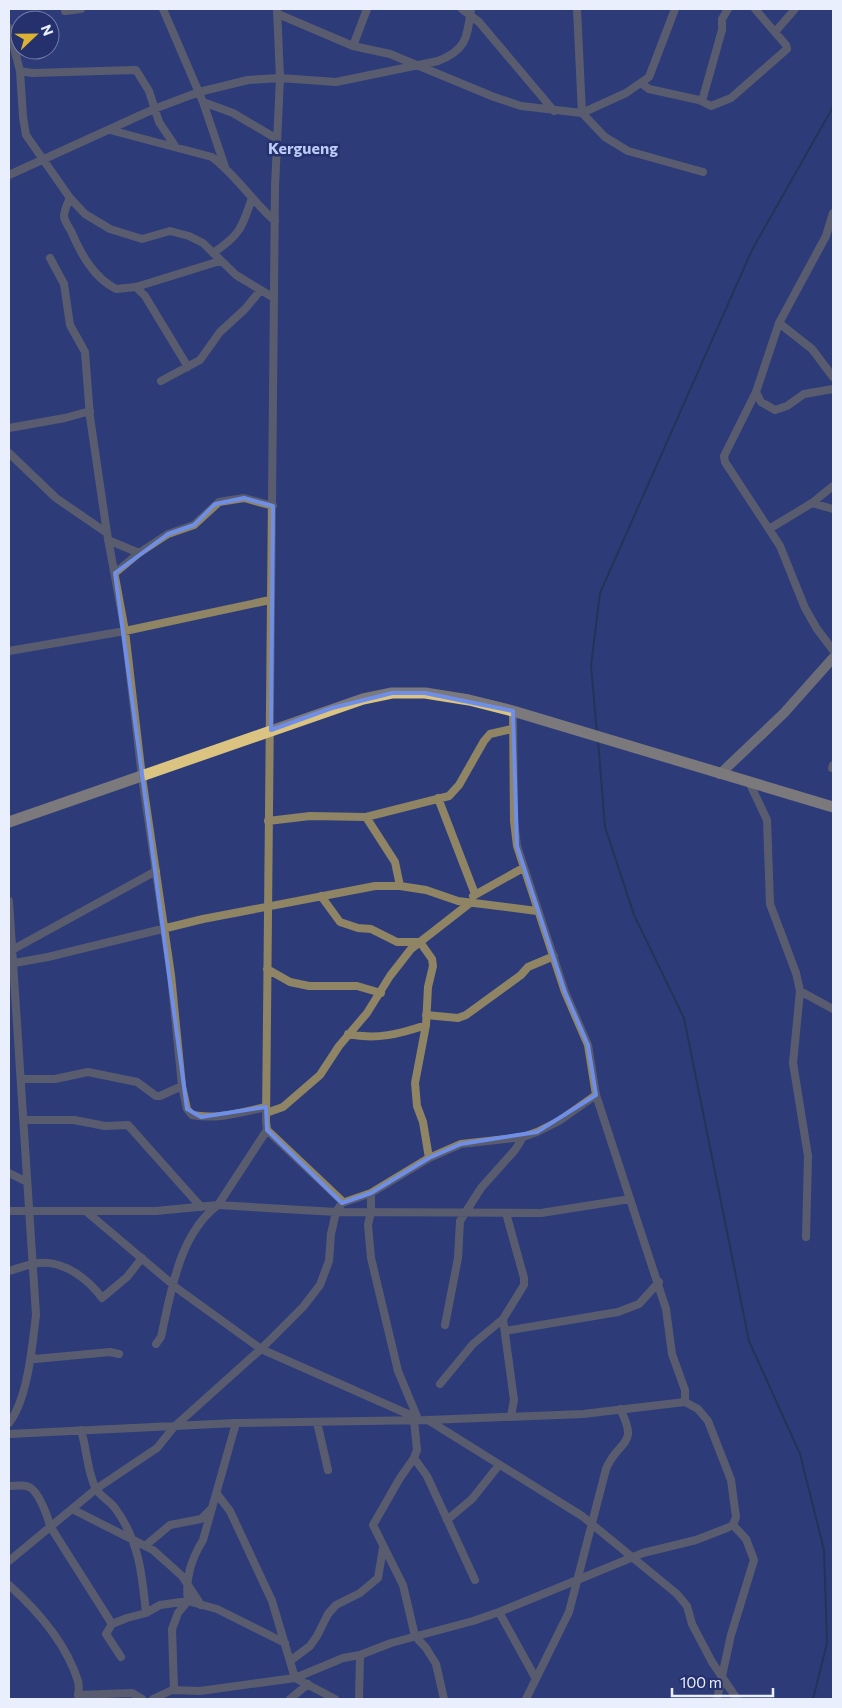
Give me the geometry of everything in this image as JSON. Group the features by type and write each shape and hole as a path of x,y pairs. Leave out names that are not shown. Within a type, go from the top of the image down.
{"main road":[{"path":"9,822 142,777 332,708 392,694 434,695 469,700 513,711 654,752 750,784 833,807"}],"street":[{"path":"65,11 80,9"},
{"path":"163,9 203,102 225,167"},
{"path":"353,46 367,9"},
{"path":"462,9 471,12 554,111"},
{"path":"577,9 582,113 605,137 628,151 703,172"},
{"path":"156,1344 161,1337 173,1283 194,1230 207,1213 218,1205 267,1130 274,221 280,78 278,11 353,46 390,54 494,97 521,106 582,113 642,84 649,77 675,9"},
{"path":"702,101 722,30 722,19 728,9"},
{"path":"642,84 649,89 702,101 714,107 725,102 775,61 787,47 754,9"},
{"path":"775,32 795,9"},
{"path":"9,175 154,109 199,92 248,80 280,78 336,82 421,66 450,56 459,49 468,33 471,12"},
{"path":"14,60 20,71 26,135 70,198 89,218 110,229 142,239 170,231 203,243 227,268 260,291 274,298"},
{"path":"20,71 32,73 136,70 149,91 159,122 175,146"},
{"path":"203,102 233,113 277,139"},
{"path":"110,130 202,152 225,167 274,221"},
{"path":"70,198 64,219 85,261 103,280 116,289 136,287 220,261"},
{"path":"213,253 233,240 242,227 252,198"},
{"path":"833,218 819,250 779,323 756,392 724,456 725,462 780,546 805,608 817,629 833,650"},
{"path":"50,258 64,284 70,325 85,352 90,411 107,537 125,631 142,777 164,928 182,1086 187,1109 192,1115 231,1115 282,1107 305,1090 320,1075 348,1034 381,993 399,963 420,942 475,894 523,868"},
{"path":"136,287 150,304 188,368"},
{"path":"161,381 200,360 220,332 245,309 260,291"},
{"path":"779,323 812,349 833,377"},
{"path":"756,392 761,402 775,410 787,406 804,394 833,389"},
{"path":"9,428 64,418 90,411"},
{"path":"9,453 56,498 107,537 139,553"},
{"path":"770,529 812,503 833,486"},
{"path":"115,573 139,553 168,534 194,525 219,502 244,498 273,506"},
{"path":"812,503 833,510"},
{"path":"9,651 125,631 270,600"},
{"path":"720,774 784,713 833,658"},
{"path":"513,711 514,821 517,846 565,992 588,1045 596,1095 659,1282 666,1309 672,1354 685,1390 685,1402"},
{"path":"268,821 310,816 366,817 449,796 459,785 490,734 512,729"},
{"path":"750,784 767,820 770,904 796,973 800,991 792,1063 808,1156 806,1237"},
{"path":"438,798 475,894"},
{"path":"366,817 395,862 400,886"},
{"path":"12,950 156,871"},
{"path":"11,964 268,905 368,886 400,886 426,890 467,902 537,911"},
{"path":"321,896 340,922 358,928 371,928 397,942 420,942"},
{"path":"9,902 11,964 24,1120 36,1315 31,1355 14,1415 9,1423"},
{"path":"420,942 432,961 426,1025 415,1083 417,1106 423,1122 429,1158"},
{"path":"426,1015 458,1018 466,1015 528,967 554,956"},
{"path":"267,969 290,982 309,986 357,986 381,993"},
{"path":"800,991 833,1009"},
{"path":"348,1034 360,1037 396,1035 426,1025"},
{"path":"21,1079 55,1079 88,1072 137,1082 156,1096 182,1086"},
{"path":"9,1561 96,1489 157,1448 174,1427 261,1349 303,1307 320,1285 329,1261 336,1212 342,1203 371,1193 429,1158 461,1144 523,1137 559,1121 596,1095"},
{"path":"24,1120 74,1120 105,1126 128,1125 201,1206"},
{"path":"267,1130 339,1197 342,1203"},
{"path":"445,1325 458,1258 460,1221 482,1188 515,1150 523,1137"},
{"path":"9,1173 28,1182"},
{"path":"371,1193 371,1212 368,1225 371,1258 398,1370 416,1419 417,1450 373,1525 406,1593 410,1623 415,1636 426,1648 436,1664 444,1699"},
{"path":"9,1211 29,1210 88,1213 156,1211 218,1205 336,1212 541,1213 630,1199"},
{"path":"88,1213 173,1283 261,1349 416,1419"},
{"path":"440,1384 473,1344 503,1319 524,1285 524,1278 506,1213"},
{"path":"9,1271 41,1262 51,1264 82,1276 102,1298 127,1277 142,1258"},
{"path":"505,1331 618,1312 638,1304 659,1282"},
{"path":"503,1319 514,1400 511,1416"},
{"path":"31,1355 35,1358 110,1352 119,1354"},
{"path":"9,1434 236,1423 428,1420 583,1414 685,1402 698,1409 708,1421 731,1480 736,1517 733,1525 696,1540 643,1552 499,1612 473,1621 415,1636 360,1655 343,1658 295,1678 200,1691 174,1690 153,1699"},
{"path":"526,1699 569,1612 579,1578 591,1523 610,1460 625,1444 629,1436 629,1430 620,1409"},
{"path":"428,1420 591,1523 682,1599 692,1624 721,1676 737,1699"},
{"path":"317,1422 328,1470"},
{"path":"174,1690 172,1629 178,1613 188,1601 186,1583 213,1507 236,1423"},
{"path":"81,1430 89,1464 88,1472 96,1489 114,1506 133,1540 140,1561 146,1613"},
{"path":"414,1458 426,1476 475,1580"},
{"path":"447,1520 468,1503 499,1466"},
{"path":"9,1486 29,1486 33,1490 47,1514 50,1526 112,1624"},
{"path":"217,1494 230,1511 272,1600 295,1678 335,1699"},
{"path":"145,1546 170,1525 201,1518 213,1507"},
{"path":"72,1509 145,1546 171,1566 186,1583 201,1605"},
{"path":"716,1699 721,1687 721,1676 731,1635 754,1560 746,1539 733,1525"},
{"path":"290,1661 310,1646 318,1636 328,1614 336,1605 360,1593 378,1578 383,1548"},
{"path":"9,1585 36,1611 53,1632 79,1683 79,1698 135,1696 142,1699"},
{"path":"121,1657 106,1634 112,1624 146,1613 160,1605 188,1601 217,1609 285,1643"},
{"path":"499,1612 536,1679"},
{"path":"359,1699 360,1655"},
{"path":"290,1699 308,1684"}],"highlighted area":[{"path":"244,498 273,506 271,730 332,708 392,693 425,693 513,711 517,846 565,992 588,1045 596,1095 537,1132 461,1144 429,1158 371,1193 342,1203 267,1130 266,1107 201,1117 187,1109 115,573 168,534 194,525 215,504"}],"waterway":[{"path":"597,733 591,666 600,593 752,250 833,107"},
{"path":"598,740 605,827 634,915 684,1018 749,1341 800,1454 824,1550 827,1643 813,1699"}],"district":[{"name":"Kergueng","path":"303,147"}]}
